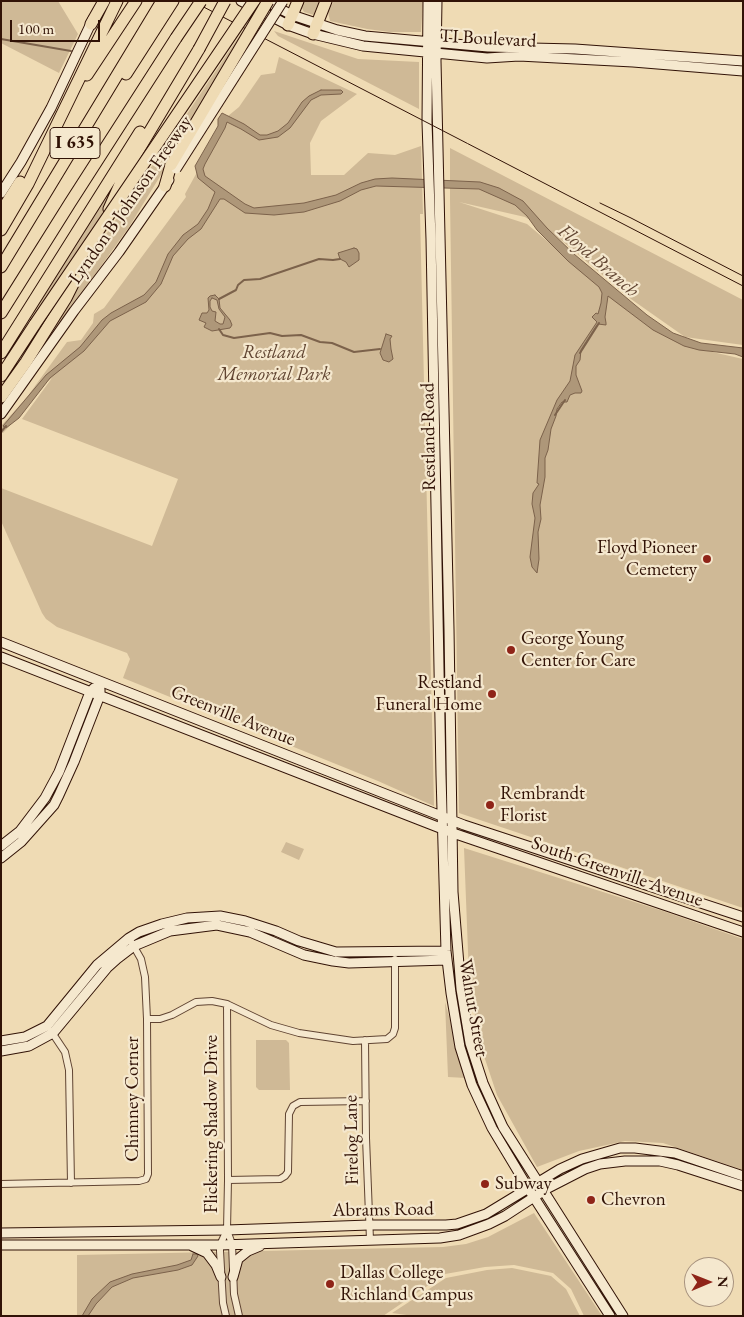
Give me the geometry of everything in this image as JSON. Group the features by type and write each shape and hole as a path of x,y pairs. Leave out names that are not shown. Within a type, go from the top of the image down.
{"highway":[{"path":"91,24 104,1"},
{"path":"1,230 28,184 117,1"},
{"path":"1,212 136,1"},
{"name":"I 635","path":"1,268 88,122 155,21 162,1"},
{"path":"155,21 173,1"},
{"path":"1,313 201,1"},
{"name":"I 635","path":"195,48 224,1"},
{"path":"1,376 254,1"},
{"path":"165,186 266,1"},
{"path":"290,20 298,1"},
{"path":"315,29 326,1"},
{"path":"1,397 26,362 66,298 88,257 126,171 195,48"},
{"name":"Lyndon B Johnson Freeway","path":"1,353 195,48"}],"main road":[{"path":"1,193 21,162 51,108 100,1"},
{"name":"TI Boulevard","path":"241,1 363,46 488,58 519,56 743,61"},
{"name":"TI Boulevard","path":"266,1 290,20"},
{"name":"Lyndon B Johnson Freeway","path":"174,167 283,1"},
{"path":"428,1 432,53"},
{"path":"432,42 437,1"},
{"name":"TI Boulevard","path":"315,29 365,36 488,47 575,49 743,71"},
{"name":"Restland Road","path":"432,53 439,148 452,820"},
{"name":"Restland Road","path":"432,53 428,148 442,816"},
{"path":"428,148 439,148"},
{"name":"Lyndon B Johnson Freeway","path":"1,414 165,186"},
{"name":"Greenville Avenue","path":"2,644 101,680 452,820"},
{"name":"Greenville Avenue","path":"1,657 453,833"},
{"path":"1,846 20,831 45,798 59,772 101,680"},
{"path":"1,858 21,842 54,805 66,783 95,694"},
{"path":"250,754 255,742"},
{"path":"45,798 54,805"},
{"name":"Walnut Street","path":"442,816 447,955 450,992 460,1047 476,1094 492,1128 610,1316"},
{"name":"Walnut Street","path":"452,820 453,892 460,989 470,1043 486,1089 503,1127 623,1316"},
{"name":"South Greenville Avenue","path":"452,820 743,918"},
{"name":"South Greenville Avenue","path":"453,833 743,932"},
{"path":"497,849 501,838"},
{"path":"544,864 549,852"},
{"path":"1,1041 50,1030 97,964 139,932 187,918 220,916 260,925 299,942 336,952 394,951 447,955"},
{"path":"1,1051 29,1046 50,1030 107,968 134,946 170,931 217,925 255,933 296,952 327,960 349,963 395,961 447,955"},
{"path":"476,1094 486,1089"},
{"name":"Abrams Road","path":"1,1233 227,1230 369,1225 443,1226 457,1224 486,1214 560,1169 582,1159 620,1148 660,1150 743,1186"},
{"name":"Abrams Road","path":"1,1245 220,1245 440,1238 458,1235 497,1220 585,1169 613,1162 660,1162 699,1166 743,1176"},
{"path":"177,1244 193,1246 207,1254 216,1265 221,1277"},
{"path":"233,1277 238,1260 243,1255 254,1248 268,1244"}],"street":[{"name":"Chimney Corner","path":"1,1184 139,1181 146,1179 148,1174 147,1019 144,966 142,959 129,938"},
{"path":"147,1019 160,1019 172,1015 196,1002 212,1001 227,1004 271,1025 298,1033 340,1040 387,1039 395,1031 394,951"},
{"name":"Flickering Shadow Drive","path":"227,1004 227,1230 232,1244 234,1294 238,1316"},
{"path":"50,1030 65,1052 68,1070 71,1183"},
{"name":"Firelog Lane","path":"365,1040 370,1240"},
{"path":"228,1180 280,1179 288,1172 289,1114 292,1106 300,1102 366,1101"},
{"path":"226,1316 223,1303 220,1245 227,1230"}],"green space":[{"path":"1,1 58,1 78,34 59,73 1,43"},
{"path":"303,1 323,1 314,15 304,12 301,6"},
{"path":"334,1 423,1 421,32 390,32 330,21 328,12"},
{"path":"252,17 197,116 129,227 10,393 77,288 105,236"},
{"path":"274,31 358,59 419,62 419,109 278,36"},
{"name":"Restland Memorial Park","path":"279,57 357,94 321,121 310,143 311,175 344,175 368,153 395,155 421,146 423,214 420,214 434,806 378,781 123,678 130,659 127,653 57,627 46,619 1,521 1,488 152,546 178,479 22,419 52,378 38,389 28,406 3,433 1,433 1,426 27,397 67,342 81,340 93,323 94,314 104,308 186,197 185,194 228,116 239,107 261,75 275,73"},
{"path":"450,148 743,300 743,345 685,337 631,299 555,235 525,217 459,202 527,224 647,325 675,340 708,351 743,359 743,908 459,813"},
{"path":"117,182 101,216 30,319 95,212"},
{"path":"286,842 304,849 299,860 281,852"},
{"path":"464,848 663,911 743,939 743,1170 663,1143 625,1141 579,1151 537,1167 497,1095 479,1041 469,977"},
{"path":"445,1002 466,1078 448,1077"},
{"path":"256,1040 286,1040 289,1043 290,1090 259,1090 256,1087"},
{"name":"Dallas College Richland Campus","path":"534,1213 602,1316 584,1316 571,1289 553,1273 514,1265 485,1267 445,1274 383,1316 77,1316 77,1255 443,1247 466,1244 488,1237"},
{"path":"512,1268 551,1276 566,1289 580,1316 414,1316 392,1313 446,1278 487,1270"}],"shaded area":[{"path":"321,90 341,90 343,92 341,94 321,95 311,100 290,128 278,137 259,140 227,122 205,164 203,169 205,176 245,204 254,208 304,203 336,195 361,183 375,179 480,182 499,188 523,201 574,254 647,315 673,333 701,343 743,348 743,357 684,346 653,330 608,296 605,317 606,325 598,324 595,328 581,350 580,360 576,366 576,375 582,391 581,393 570,395 567,402 562,402 557,409 551,429 545,458 545,477 540,505 541,519 538,532 539,559 537,573 532,567 530,557 535,518 532,504 533,493 539,484 537,483 540,440 557,400 570,381 575,355 597,322 592,317 596,313 598,314 602,293 599,287 568,261 515,205 479,189 376,186 361,190 340,201 304,212 274,215 245,213 224,199 220,199 201,229 188,239 173,256 161,284 146,302 110,321 84,351 50,378 19,418 6,428 3,426 46,375 80,347 102,320 144,295 156,282 168,254 183,235 198,224 208,209 215,192 198,178 195,166 218,126 218,119 222,113 244,124 260,135 267,135 278,131 288,123 302,102"},
{"path":"354,248 359,253 359,260 349,267 346,262 340,259 338,253"},
{"path":"215,295 219,299 220,308 232,325 230,328 212,331 204,327 206,323 199,320 202,313 207,313 209,310 208,298","holes":["212,298 217,300 219,309 225,317 223,324 215,321 216,312 212,311 210,307"]},
{"path":"386,334 392,336 390,339 393,359 389,362 383,360 380,353"},
{"path":"193,1254 198,1256 192,1265 178,1270 133,1278 112,1287 88,1316 82,1316 92,1299 110,1282 132,1274 177,1265 191,1260"}],"waterway":[{"name":"Floyd Branch","path":"1,39 71,51"},
{"path":"219,299 236,290 238,285 244,280 260,279 319,259 340,259"},
{"path":"580,353 599,323"},
{"path":"219,329 223,335 234,338 270,333 282,336 301,335 320,342 332,343 354,352 380,349"},
{"path":"555,415 565,400"},
{"path":"1,432 6,426"}],"tram line":[{"path":"192,1 743,286"},
{"path":"600,203 743,276"}],"place":[{"name":"Floyd Pioneer Cemetery","path":"707,559"},
{"name":"George Young Center for Care","path":"511,650"},
{"name":"Restland Funeral Home","path":"492,694"},
{"name":"Rembrandt Florist","path":"490,805"},
{"name":"Subway","path":"485,1184"},
{"name":"Chevron","path":"591,1200"},
{"name":"Dallas College Richland Campus","path":"330,1284"}]}
